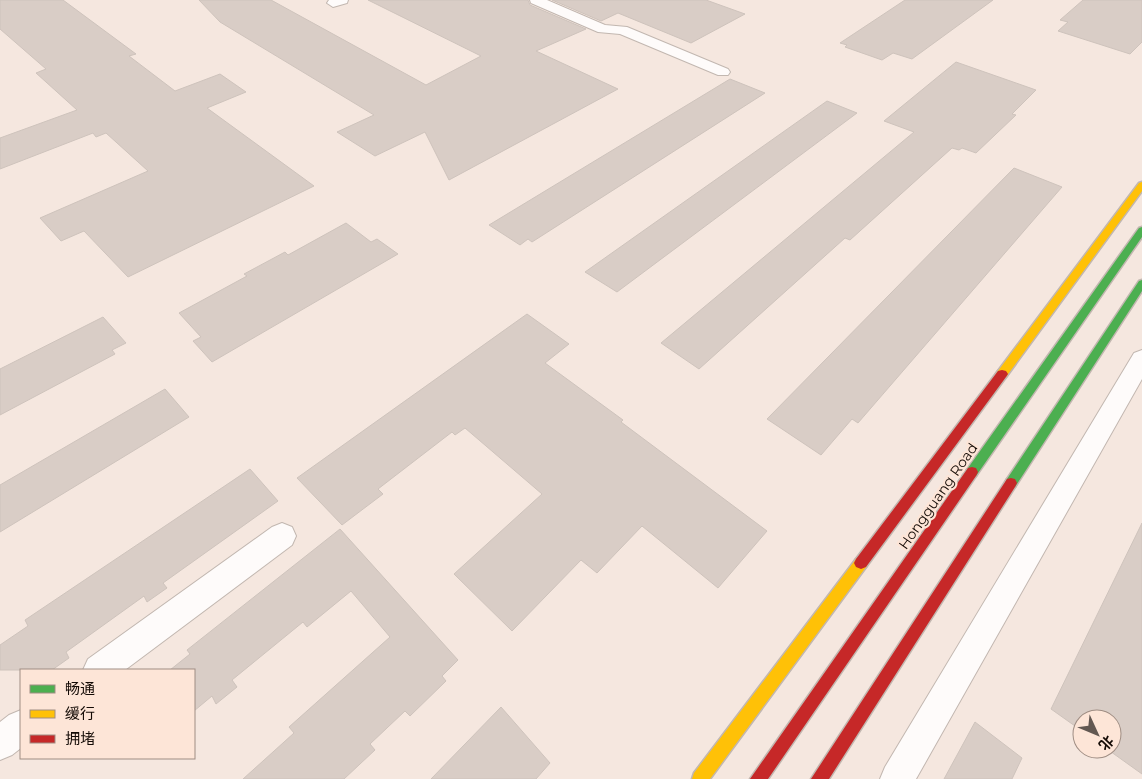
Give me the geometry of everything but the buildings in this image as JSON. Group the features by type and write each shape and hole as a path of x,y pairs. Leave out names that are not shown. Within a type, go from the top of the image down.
{"main road":[{"path":"700,779 1142,185"},
{"name":"Hongguang Road","path":"758,779 1142,230"},
{"path":"819,779 1142,283"}],"street":[{"path":"536,0 602,29 622,30 723,72"},
{"path":"897,779 1142,359"},
{"path":"100,669 282,536"},
{"path":"0,743 20,728"}],"traffic: fast":[{"path":"972,472 1142,230"},
{"path":"1011,483 1142,283"}],"traffic: slow":[{"path":"1002,374 1142,185"},
{"path":"700,779 861,563"}],"traffic: jam":[{"path":"861,563 1002,374"},
{"path":"758,779 972,472"},
{"path":"819,779 1011,483"}]}
